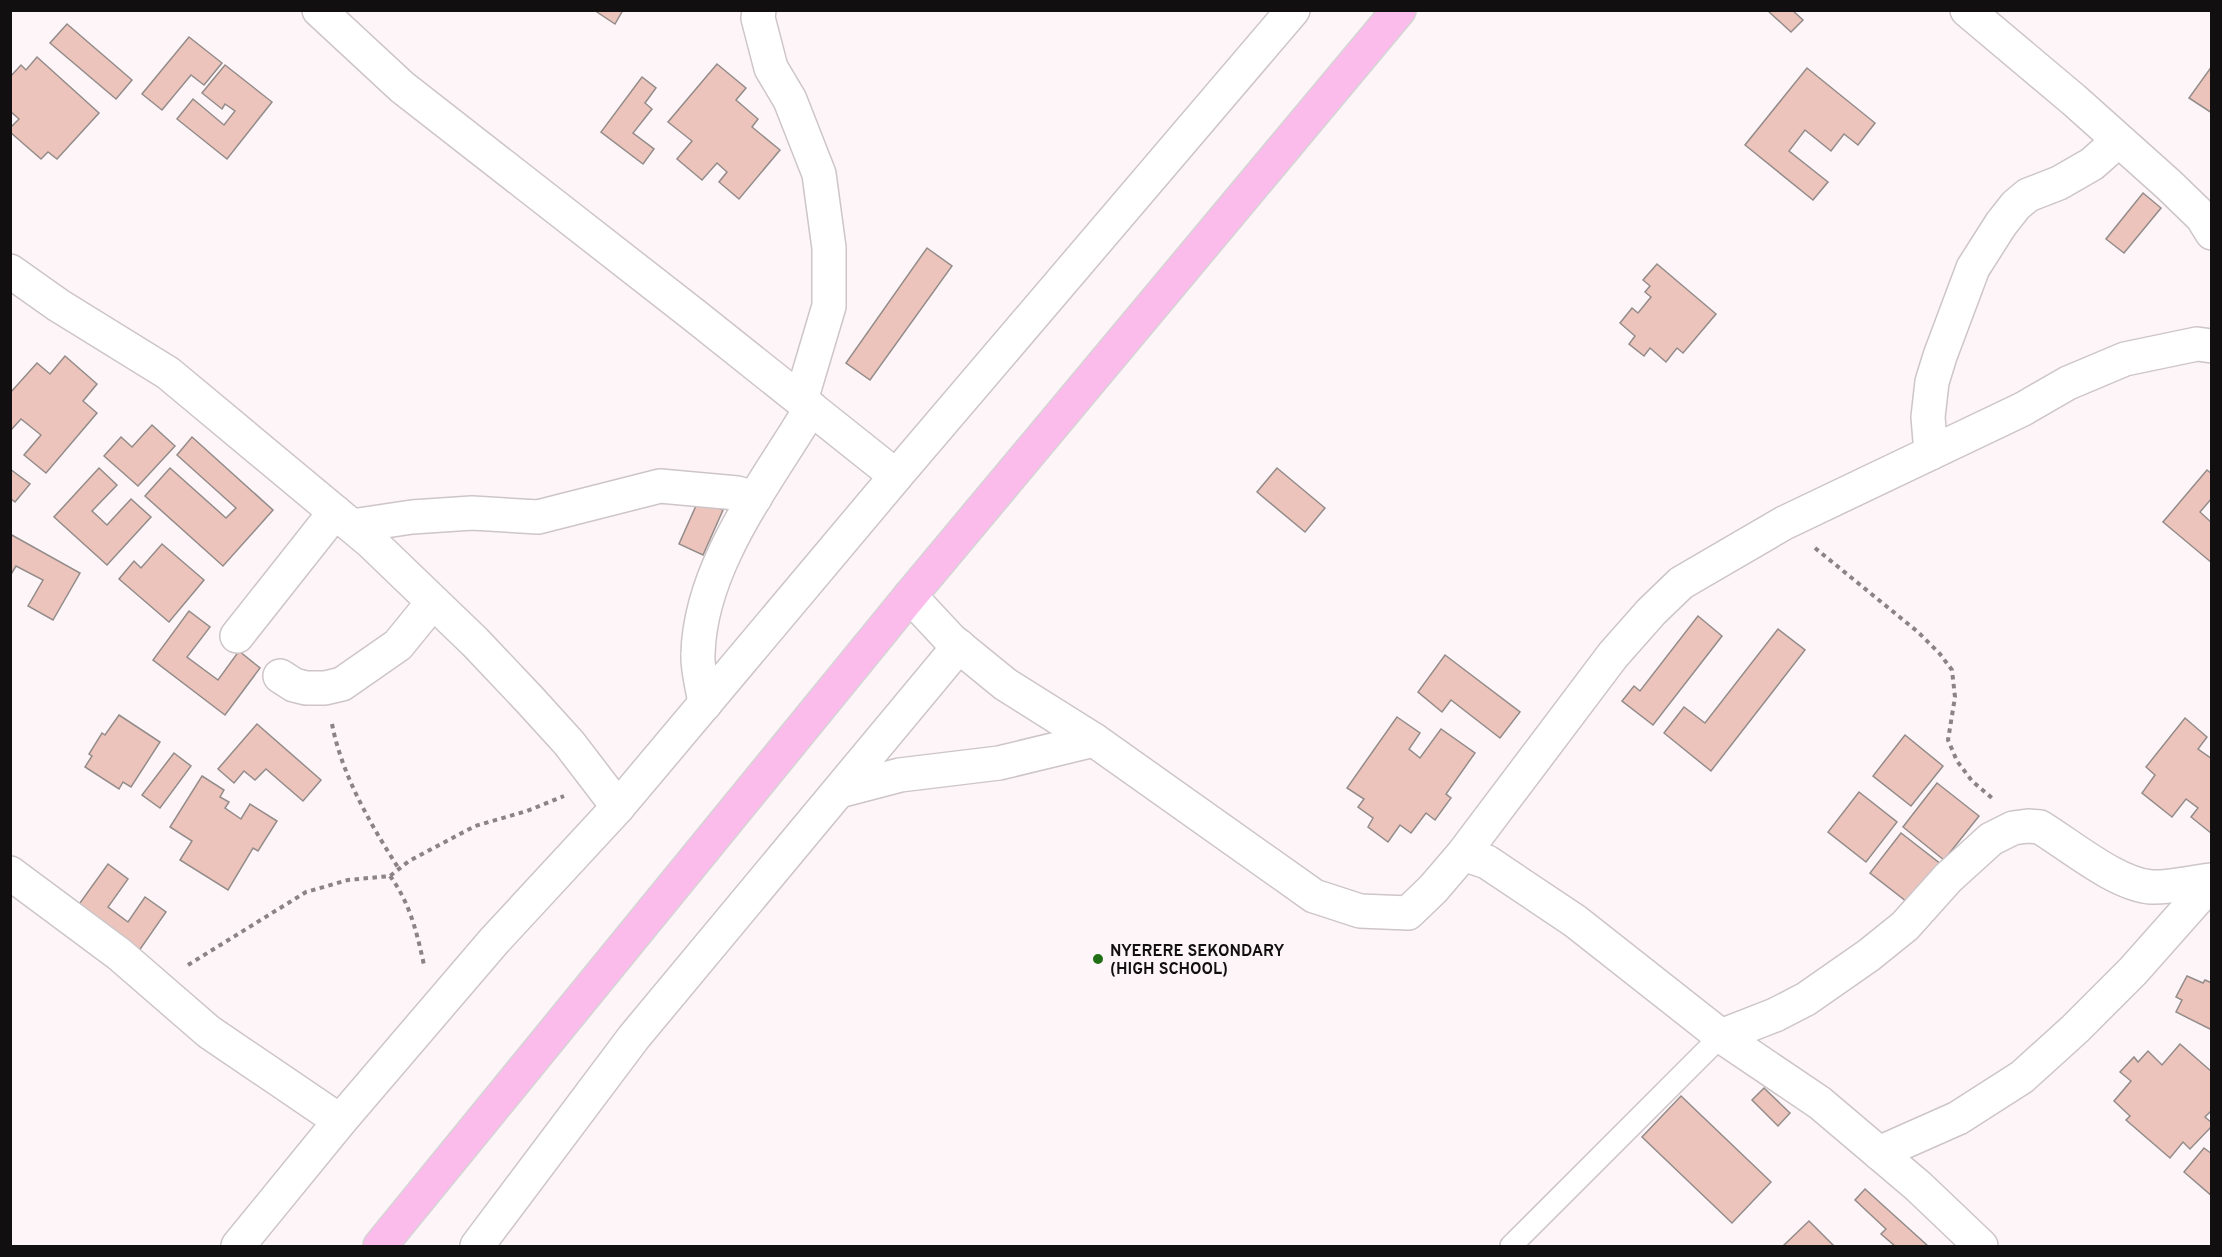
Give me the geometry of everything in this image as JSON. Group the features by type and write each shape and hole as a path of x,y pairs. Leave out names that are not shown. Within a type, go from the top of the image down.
{"highway":[{"path":"380,1246 910,596 1399,10"}],"street":[{"path":"319,10 402,87 896,476"},
{"path":"705,704 698,656 701,623 707,599 732,536 756,498 806,404 829,306 830,248 819,174 790,100 771,68 758,18 759,10"},
{"path":"238,1246 340,1121 494,941 608,795 705,704 1293,10"},
{"path":"1967,10 2074,100 2202,217 2211,233"},
{"path":"1931,453 1928,417 1932,382 1973,268 2016,205 2028,195 2059,183 2091,164 2118,141"},
{"path":"10,271 58,305 168,373 344,519 433,602 529,699 569,743 608,795"},
{"path":"910,596 959,646 1005,684 1094,740 1314,896 1360,911 1408,913 1433,889 1463,854 1613,655 1651,612 1682,583 1784,523 2023,409 2068,383 2125,359 2198,344 2211,346"},
{"path":"237,636 344,519 472,513 538,517 660,486 737,493 756,498"},
{"path":"280,676 294,685 325,688 342,684 398,645 433,602"},
{"path":"477,1246 634,1036 959,646"},
{"path":"839,791 900,775 999,763 1094,740"},
{"path":"1721,1035 1776,1015 1806,999 1869,955 1905,926 1948,878 1991,839 2013,828 2040,827 2130,883 2152,887 2211,881"},
{"path":"1463,854 1487,862 1575,921 1721,1035 1820,1103 1968,1231 1982,1246"},
{"path":"10,873 119,954 209,1032 340,1121"},
{"path":"1879,1153 1958,1119 2022,1077 2076,1029 2133,971 2211,881"}],"lane":[{"path":"1511,1246 1721,1035"}],"path":[{"path":"1784,523 1918,632 1940,654 1952,670 1955,698 1948,740 1957,761 1971,780 1995,800 2040,827"},
{"path":"325,688 336,744 344,765 370,821 399,869"},
{"path":"152,982 199,960 306,892 348,880 390,876 409,861 476,826 527,811 608,795"},
{"path":"390,876 399,888 413,918 432,1013"}],"building":[{"path":"598,10 623,10 615,24 597,12"},
{"path":"1767,10 1792,10 1803,20 1791,32"},
{"path":"67,24 132,80 116,99 50,43"},
{"path":"189,37 222,63 204,85 191,75 162,110 142,94"},
{"path":"37,57 99,113 57,159 48,152 41,159 10,132 10,128 19,119 10,111 10,77 21,65 26,70"},
{"path":"717,64 746,88 736,100 758,119 752,127 780,150 739,199 719,182 727,172 717,163 702,180 677,159 692,141 668,122"},
{"path":"225,65 272,102 227,159 177,119 193,99 224,125 235,111 225,104 222,109 202,93"},
{"path":"2212,66 2212,113 2189,98"},
{"path":"1807,68 1875,123 1858,145 1844,134 1831,151 1805,130 1789,151 1828,182 1813,200 1745,145"},
{"path":"642,77 656,88 645,103 652,109 633,133 654,149 643,164 601,132"},
{"path":"2143,193 2161,208 2124,253 2106,239"},
{"path":"927,248 952,266 870,380 846,363"},
{"path":"1657,264 1716,314 1683,353 1677,348 1666,362 1650,348 1644,356 1629,344 1635,336 1620,323 1632,308 1638,313 1651,297 1645,292 1650,286 1643,280"},
{"path":"65,356 97,384 83,401 97,413 46,473 24,455 41,435 21,419 10,431 10,393 37,363 50,374"},
{"path":"152,425 175,446 138,486 104,456 121,437 132,447"},
{"path":"192,437 273,510 223,566 145,496 170,468 226,518 236,508 177,455"},
{"path":"99,468 117,485 92,511 107,525 131,499 151,517 107,565 54,517"},
{"path":"1277,468 1325,508 1305,532 1257,492"},
{"path":"10,469 30,484 15,502 10,498"},
{"path":"2207,470 2212,474 2212,498 2200,512 2212,523 2212,563 2163,522"},
{"path":"699,499 723,510 703,555 679,544"},
{"path":"10,534 80,573 53,620 28,606 43,580 16,566 10,576"},
{"path":"162,544 204,580 169,622 119,579 134,561 141,568"},
{"path":"189,611 210,627 187,657 218,680 239,651 260,668 225,715 153,660"},
{"path":"1698,616 1722,636 1653,725 1622,701 1634,686 1640,691"},
{"path":"1778,629 1805,650 1711,771 1664,733 1684,707 1705,723"},
{"path":"1445,655 1520,712 1500,738 1451,700 1442,712 1418,692"},
{"path":"119,715 160,742 131,787 123,782 119,789 85,767 92,756 89,754 102,733 105,735"},
{"path":"1397,717 1420,733 1409,749 1420,758 1441,729 1475,753 1446,794 1451,798 1435,820 1426,813 1411,833 1400,825 1388,842 1368,827 1373,818 1358,807 1364,799 1347,788"},
{"path":"2185,718 2207,737 2198,749 2212,759 2211,833 2191,817 2198,808 2186,799 2172,817 2142,793 2155,775 2146,767"},
{"path":"257,724 321,780 303,801 266,769 255,780 244,771 234,783 218,769"},
{"path":"1905,735 1943,766 1911,806 1873,776"},
{"path":"174,753 191,766 160,808 142,795"},
{"path":"202,776 224,790 220,797 229,802 225,808 241,819 250,804 277,821 258,851 253,848 228,890 180,860 192,841 170,827"},
{"path":"1937,783 1979,816 1944,860 1903,827"},
{"path":"1859,792 1897,822 1866,862 1828,832"},
{"path":"1901,833 1942,865 1911,905 1870,873"},
{"path":"108,864 128,879 108,907 128,922 145,897 166,912 134,958 72,914"},
{"path":"2187,976 2203,983 2205,980 2212,983 2212,1030 2176,1012 2182,1000 2176,997"},
{"path":"2180,1044 2212,1072 2212,1110 2205,1117 2212,1123 2212,1126 2190,1149 2183,1142 2170,1158 2126,1120 2130,1116 2114,1101 2131,1081 2120,1072 2134,1057 2138,1062 2148,1051 2162,1065"},
{"path":"1764,1088 1790,1113 1778,1126 1752,1100"},
{"path":"1681,1096 1771,1182 1732,1223 1642,1137"},
{"path":"2204,1148 2212,1154 2212,1196 2184,1172"},
{"path":"1865,1189 1928,1246 1895,1246 1881,1234 1886,1229 1855,1200"},
{"path":"1809,1221 1834,1246 1783,1246"}],"place":[{"name":"NYERERE SEKONDARY (HIGH SCHOOL)","path":"1098,959"}]}
